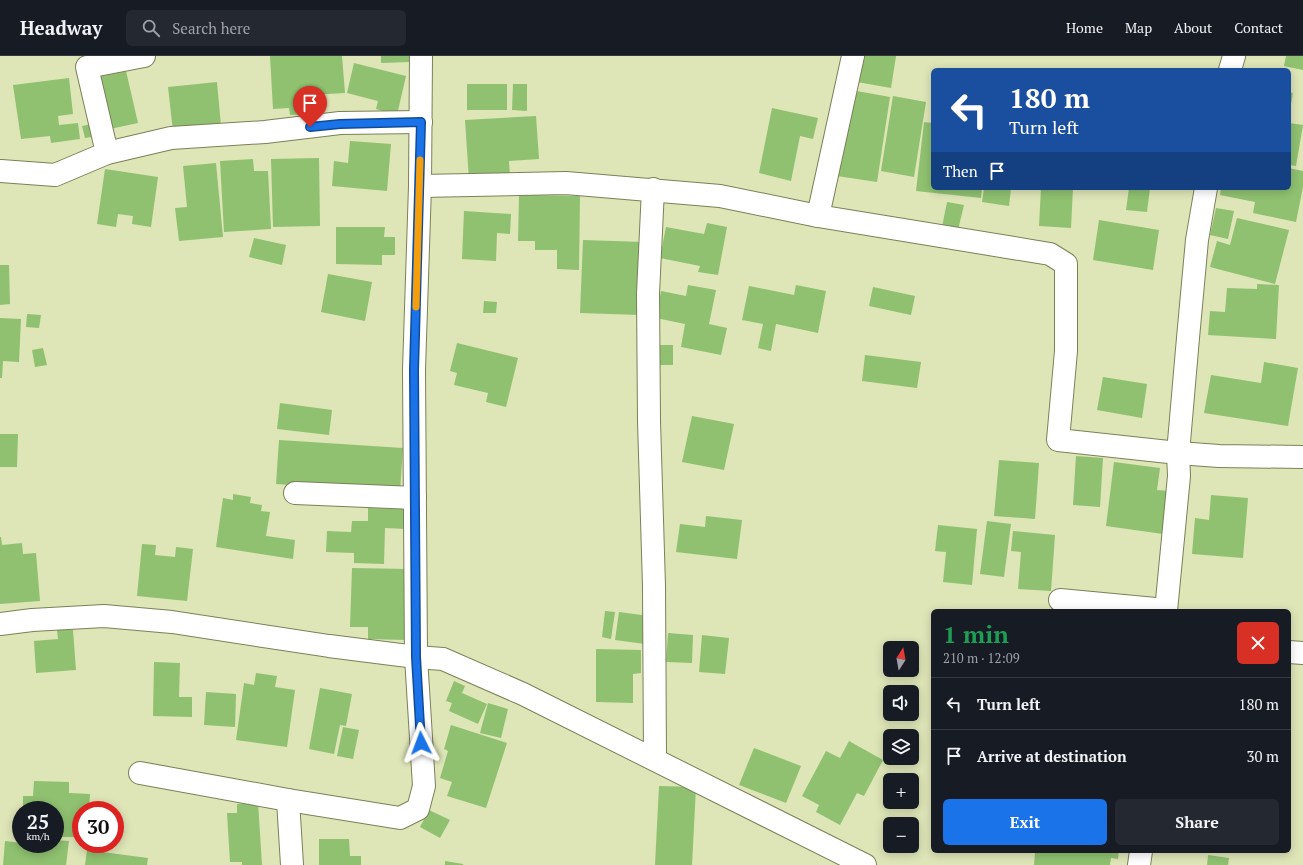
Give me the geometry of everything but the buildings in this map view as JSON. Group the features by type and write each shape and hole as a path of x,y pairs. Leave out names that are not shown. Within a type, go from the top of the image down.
{"street":[{"path":"107,153 87,67 144,56"},
{"path":"140,774 400,818 418,809 424,786 416,657 414,370 420,186 421,56"},
{"path":"818,216 853,56"},
{"path":"1231,68 1234,56"},
{"path":"1,171 55,175 107,153 171,138 265,132 340,124 421,122"},
{"path":"420,186 566,182 720,196 818,216 1050,254 1066,264 1066,351 1058,440 1219,456 1303,457"},
{"path":"653,189 648,294 649,421 654,586 655,759"},
{"path":"1166,609 1180,476 1178,453 1196,248 1206,190"},
{"path":"296,493 415,498"},
{"path":"1060,600 1147,609"},
{"path":"0,624 32,620 104,616 172,622 321,645 443,659 523,694 655,759 787,827 866,865"},
{"path":"1291,652 1303,653"},
{"path":"288,800 292,865"},
{"path":"1139,865 1141,853"}],"slow traffic":[{"path":"416,307 420,160"}],"route":[{"path":"310,127 340,124 421,122 414,370 416,657 421,743"}]}
